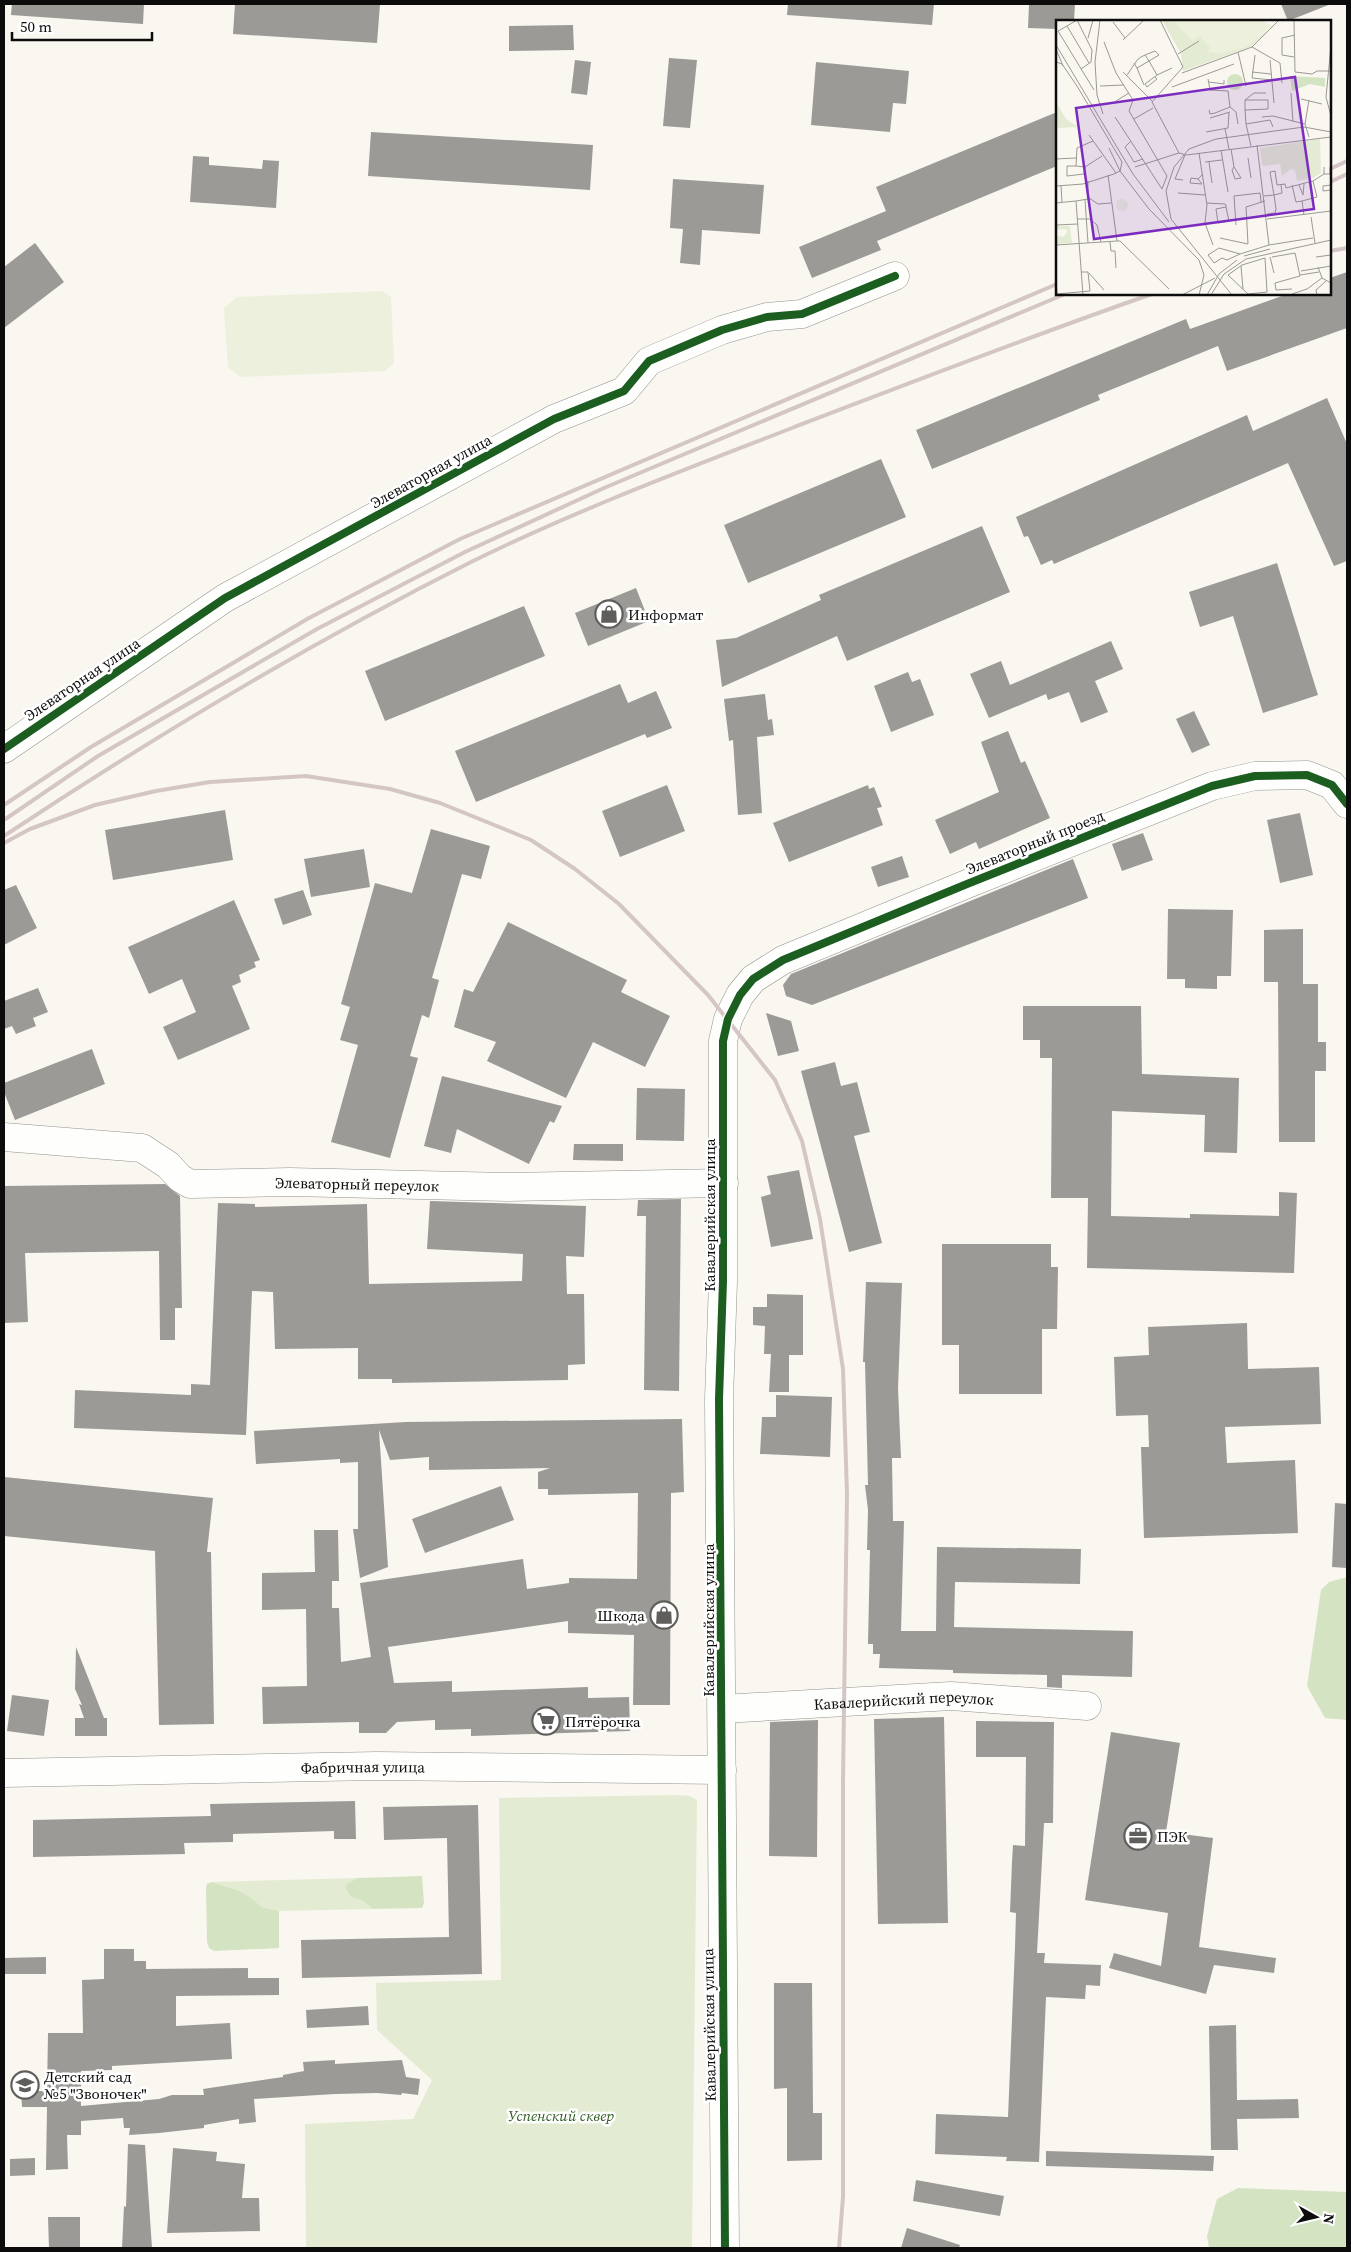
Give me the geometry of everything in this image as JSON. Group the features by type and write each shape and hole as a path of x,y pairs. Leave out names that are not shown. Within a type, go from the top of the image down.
{"street":[{"name":"Элеваторная улица","path":"4,749 225,598 554,419 624,392 649,361 722,330 767,317 802,314 895,276"},
{"name":"Элеваторный проезд","path":"740,995 753,979 783,960 1212,786 1255,776 1307,775 1324,780 1332,785 1347,804"},
{"name":"Кавалерийская улица","path":"725,2248 720,1399 724,1183 723,1041 728,1019 740,995"},
{"name":"Элеваторный переулок","path":"4,1137 142,1148 168,1165 180,1178 190,1184 290,1182 507,1187 724,1183"},
{"name":"Кавалерийский переулок","path":"722,1710 951,1696 1087,1706"},
{"name":"Фабричная улица","path":"4,1773 377,1766 722,1770"}],"green space":[{"path":"382,291 391,297 394,363 385,371 240,377 228,367 224,308 237,297"},
{"path":"1347,1577 1347,1720 1325,1718 1307,1686 1321,1590 1329,1582"},
{"name":"Успенский сквер","path":"690,1796 697,1800 692,2248 306,2248 305,2124 413,2119 432,2080 377,2030 376,1983 501,1980 499,1798"},
{"path":"422,1876 424,1903 422,1908 373,1909 363,1901 351,1897 345,1887 348,1883 358,1878"},
{"path":"358,1878 348,1883 351,1897 363,1901 373,1909 279,1911 262,1907 250,1897 237,1890 211,1882"},
{"path":"211,1882 237,1890 250,1897 262,1907 279,1911 279,1948 214,1951 209,1948 207,1942 206,1888 207,1884"},
{"path":"1238,2188 1347,2192 1347,2248 1209,2248 1207,2236 1217,2199"}],"building":[{"path":"12,4 144,4 143,24 11,15"},
{"path":"235,4 380,4 377,43 233,34"},
{"path":"788,4 934,4 932,25 787,15"},
{"path":"1029,4 1075,4 1074,20 1056,20 1056,29 1028,28"},
{"path":"1281,4 1331,4 1291,20 1288,20"},
{"path":"573,25 574,50 509,51 509,26"},
{"path":"669,58 697,60 690,128 663,126"},
{"path":"575,60 591,62 587,95 571,93"},
{"path":"816,62 909,71 906,104 893,103 890,132 811,125"},
{"path":"1056,112 1056,166 877,241 881,250 812,278 799,247 886,211 876,187"},
{"path":"371,132 593,145 590,190 368,176"},
{"path":"193,156 209,157 209,165 262,169 263,160 279,161 276,208 190,202"},
{"path":"673,179 764,185 760,234 702,230 700,265 680,263 683,229 670,228"},
{"path":"35,243 64,282 4,328 4,267"},
{"path":"1347,272 1347,328 1227,371 1218,346 1098,395 1100,400 932,469 916,430 1186,319 1190,329 1284,295 1331,295 1331,278"},
{"path":"1327,398 1347,444 1347,561 1334,566 1288,463 1054,564 1052,560 1041,565 1028,536 1024,537 1016,517 1247,415 1253,431"},
{"path":"881,459 906,517 748,583 724,525"},
{"path":"982,526 1010,592 847,661 837,636 722,687 716,640 736,638 821,600 819,595"},
{"path":"1277,563 1318,695 1263,713 1233,616 1200,627 1189,592"},
{"path":"636,588 649,621 588,646 575,613"},
{"path":"524,606 545,656 385,721 365,671"},
{"path":"1111,641 1123,669 1095,681 1108,712 1081,723 1069,692 1048,700 1046,694 989,718 970,674 1001,661 1010,685"},
{"path":"908,672 912,682 920,679 934,715 891,732 874,686"},
{"path":"620,684 628,703 656,691 672,728 647,738 645,734 476,802 455,751"},
{"path":"765,694 768,720 772,719 774,735 757,737 762,813 738,815 733,740 729,741 724,699"},
{"path":"1194,711 1210,745 1192,753 1176,719"},
{"path":"1008,731 1021,763 1025,761 1050,818 979,849 976,842 950,854 935,820 999,792 981,742"},
{"path":"667,785 685,831 620,857 602,811"},
{"path":"868,785 869,789 874,787 882,807 877,808 883,825 789,862 773,823"},
{"path":"225,810 233,860 113,880 105,830"},
{"path":"1300,813 1313,875 1280,883 1267,820"},
{"path":"431,829 490,846 481,879 462,874 432,978 439,980 429,1018 422,1015 410,1056 418,1058 390,1158 331,1142 358,1045 340,1040 350,1007 341,1004 375,883 412,893"},
{"path":"1143,833 1153,860 1122,871 1112,844"},
{"path":"364,849 370,887 311,897 304,859"},
{"path":"902,856 909,877 878,887 871,867"},
{"path":"1073,859 1088,898 812,1005 786,996 783,985 791,974"},
{"path":"16,885 37,928 4,945 4,890"},
{"path":"303,890 312,915 283,925 274,899"},
{"path":"234,900 260,960 254,962 256,967 239,975 241,982 232,986 250,1029 178,1060 163,1027 196,1012 182,979 149,994 128,947"},
{"path":"1168,909 1233,910 1231,976 1217,976 1217,989 1185,988 1185,979 1167,979"},
{"path":"508,922 627,980 621,992 670,1016 645,1067 593,1042 566,1098 487,1061 496,1042 454,1027 464,989 473,992"},
{"path":"1303,929 1303,984 1318,984 1318,1042 1326,1042 1326,1071 1315,1071 1315,1142 1279,1142 1278,982 1264,982 1264,930"},
{"path":"38,988 48,1012 33,1018 36,1026 16,1034 12,1026 4,1029 4,1001"},
{"path":"1023,1006 1141,1006 1142,1074 1239,1078 1237,1153 1204,1152 1205,1115 1112,1111 1111,1216 1190,1218 1190,1214 1279,1216 1279,1192 1297,1193 1294,1273 1087,1268 1088,1198 1051,1198 1052,1058 1040,1058 1040,1040 1023,1040"},
{"path":"766,1013 791,1021 799,1051 778,1056"},
{"path":"92,1049 105,1084 15,1120 4,1092 4,1083"},
{"path":"835,1062 841,1086 857,1082 870,1132 854,1136 882,1243 849,1252 801,1071"},
{"path":"442,1076 562,1106 554,1123 550,1121 529,1164 457,1129 451,1153 424,1146"},
{"path":"637,1088 685,1089 684,1141 636,1140"},
{"path":"574,1144 623,1144 623,1161 573,1160"},
{"path":"799,1170 813,1239 771,1247 761,1197 771,1194 767,1176"},
{"path":"165,1184 180,1196 182,1308 175,1308 175,1340 160,1340 159,1251 25,1253 28,1322 4,1323 4,1186"},
{"path":"681,1199 679,1391 644,1390 646,1216 637,1216 638,1200"},
{"path":"430,1201 586,1206 584,1257 566,1256 567,1294 584,1294 585,1364 568,1365 568,1380 392,1383 392,1379 358,1379 358,1348 275,1349 273,1292 252,1291 246,1435 74,1428 75,1390 191,1395 191,1384 210,1385 218,1203 255,1204 255,1207 367,1204 369,1284 522,1281 523,1254 427,1249"},
{"path":"942,1244 1051,1244 1051,1267 1058,1267 1057,1329 1042,1329 1042,1394 959,1394 959,1345 942,1345"},
{"path":"866,1282 902,1283 898,1388 901,1458 892,1458 893,1521 904,1521 901,1631 936,1631 937,1547 1081,1549 1080,1584 955,1582 954,1627 1133,1631 1132,1677 1062,1675 1062,1688 1047,1687 1047,1675 953,1673 953,1670 879,1668 880,1654 873,1654 873,1644 868,1644 870,1550 867,1550 868,1510 865,1485 868,1485 865,1362 863,1362"},
{"path":"767,1294 803,1295 803,1355 789,1355 789,1392 769,1392 771,1354 764,1354 765,1326 753,1325 753,1307 767,1307"},
{"path":"1247,1323 1248,1369 1319,1367 1321,1424 1225,1427 1227,1463 1295,1460 1298,1533 1144,1538 1141,1447 1149,1447 1148,1415 1116,1416 1114,1357 1149,1355 1148,1327"},
{"path":"776,1395 832,1397 830,1457 760,1454 762,1417 776,1417"},
{"path":"682,1419 684,1492 671,1493 670,1705 633,1705 634,1635 568,1633 568,1621 388,1647 394,1683 452,1681 452,1692 588,1687 588,1698 629,1697 630,1731 471,1736 471,1729 435,1730 435,1720 397,1722 386,1733 359,1733 359,1722 263,1724 262,1687 307,1686 306,1609 262,1610 262,1573 315,1572 314,1530 338,1530 339,1581 332,1581 332,1608 339,1608 341,1662 371,1657 360,1583 523,1559 527,1589 569,1583 569,1578 637,1579 638,1493 548,1495 548,1489 538,1489 538,1472 550,1468 429,1470 429,1457 390,1460 379,1430 388,1567 360,1578 353,1529 358,1529 358,1462 340,1463 340,1459 256,1464 254,1431 406,1422"},
{"path":"4,1477 213,1498 207,1552 211,1552 214,1724 159,1725 155,1551 4,1536"},
{"path":"501,1486 514,1520 425,1553 412,1519"},
{"path":"1335,1503 1347,1504 1347,1568 1332,1567"},
{"path":"76,1647 104,1718 107,1718 107,1736 75,1736 75,1718 84,1718 79,1704 82,1705 75,1689"},
{"path":"12,1695 49,1700 44,1736 7,1731"},
{"path":"944,1717 948,1923 878,1924 874,1719"},
{"path":"818,1720 817,1857 769,1856 770,1722"},
{"path":"976,1721 1054,1722 1053,1823 1044,1823 1037,1953 1045,1953 1044,1963 1101,1965 1100,1986 1086,1985 1085,1999 1046,1997 1039,2162 1006,2161 1007,2157 935,2154 936,2114 1008,2117 1016,1913 1010,1912 1012,1862 1013,1845 1025,1846 1026,1757 976,1757"},
{"path":"1111,1732 1180,1743 1166,1832 1213,1838 1199,1947 1276,1958 1274,1973 1214,1965 1206,1994 1109,1968 1114,1953 1161,1966 1168,1913 1085,1900"},
{"path":"355,1801 356,1839 334,1839 334,1831 233,1834 233,1842 184,1843 185,1854 33,1857 33,1820 211,1816 210,1804"},
{"path":"478,1805 482,1974 302,1978 301,1940 449,1937 447,1838 384,1840 383,1807"},
{"path":"104,1949 134,1949 134,1961 146,1961 146,1969 248,1968 248,1978 279,1978 279,1995 176,1996 176,2026 230,2023 232,2059 112,2066 112,2070 81,2071 81,2106 159,2099 172,2095 204,2095 203,2089 283,2077 283,2075 304,2071 303,2062 335,2060 335,2064 402,2060 406,2077 420,2079 418,2095 402,2093 401,2095 377,2093 335,2094 254,2099 256,2122 239,2124 239,2119 204,2125 204,2128 159,2133 129,2135 130,2128 124,2128 123,2118 81,2121 81,2135 67,2135 68,2169 46,2170 47,2107 22,2107 21,2091 47,2091 48,2033 83,2033 82,1980 104,1979"},
{"path":"46,1957 46,1974 4,1974 4,1958"},
{"path":"774,1983 812,1983 813,2113 822,2113 822,2160 787,2161 787,2088 774,2089"},
{"path":"368,2006 369,2025 307,2028 306,2010"},
{"path":"1236,2025 1237,2100 1298,2099 1299,2118 1237,2119 1238,2150 1211,2150 1209,2026"},
{"path":"128,2144 145,2145 152,2248 122,2248 124,2206 126,2207"},
{"path":"173,2148 217,2152 216,2161 245,2164 242,2198 259,2198 260,2231 167,2233"},
{"path":"1046,2151 1214,2156 1213,2171 1046,2166"},
{"path":"35,2158 35,2175 10,2176 10,2159"},
{"path":"916,2180 1004,2196 1000,2216 913,2201"},
{"path":"48,2217 80,2217 80,2248 49,2248"},
{"path":"907,2228 960,2245 959,2248 901,2248"}],"railway":[{"path":"1331,169 1347,161"},
{"path":"1331,182 1347,174"},
{"path":"1331,251 1347,248"},
{"path":"4,805 91,747 309,618 460,539 1056,284"},
{"path":"4,820 98,756 317,629 465,552 604,488 1063,295"},
{"path":"4,836 118,762 235,691 353,624 512,542 711,459 1062,326 1149,295"},
{"path":"4,843 30,829 95,805 156,791 210,782 306,776 390,789 440,803 531,840 575,869 619,904 708,995 775,1080 802,1141 820,1219 843,1369 847,1494 843,1781 843,2197 839,2248"}],"cycle path":[{"path":"4,749 225,598 554,419 624,391 649,361 722,330 767,317 802,314 895,276"},
{"path":"725,2248 719,1399 723,1281 723,1041 728,1019 740,995 753,979 783,960 1212,786 1255,776 1307,775 1332,785 1347,804"}],"place":[{"name":"Информат","path":"609,614"},
{"name":"Шкода","path":"664,1615"},
{"name":"Пятёрочка","path":"546,1721"},
{"name":"ПЭК","path":"1138,1836"},
{"name":"Детский сад №5 \"Звоночек\"","path":"25,2085"}]}
